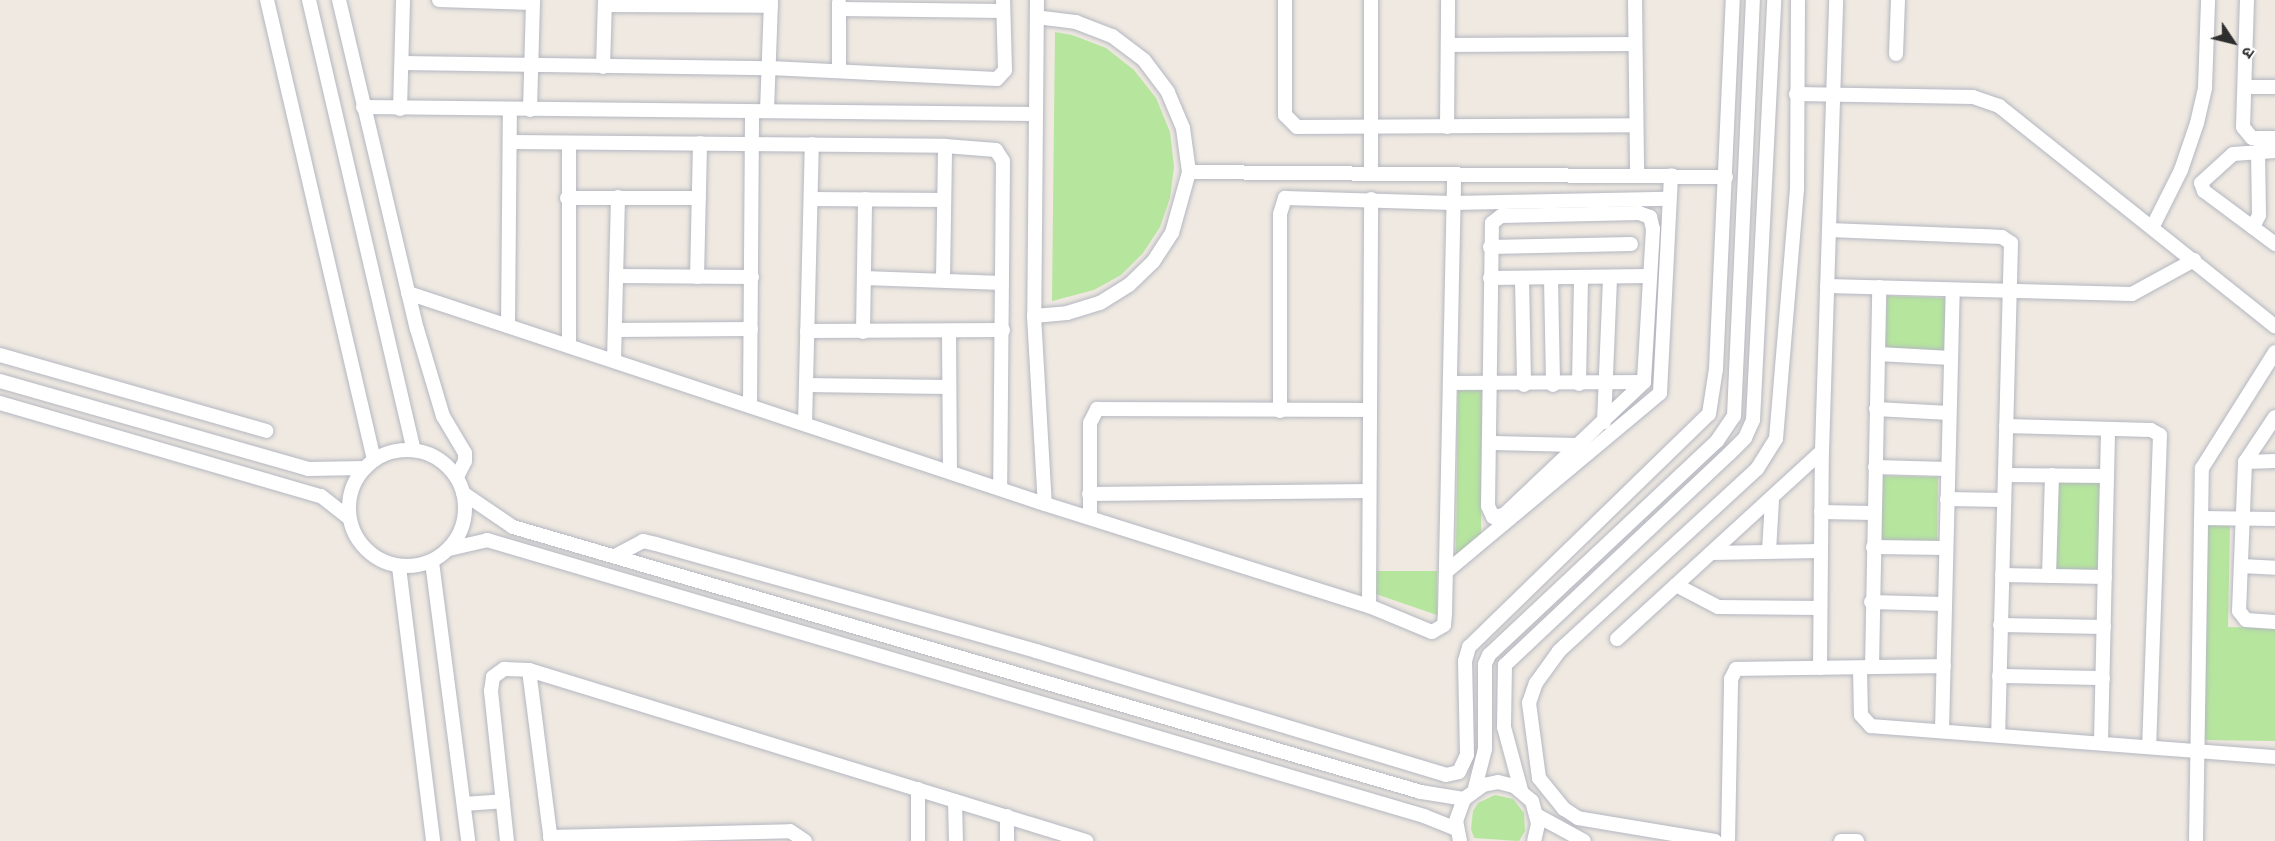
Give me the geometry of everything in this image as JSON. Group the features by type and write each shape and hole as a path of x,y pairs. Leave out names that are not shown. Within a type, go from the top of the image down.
{"street":[{"path":"267,0 369,464"},
{"path":"309,0 414,450"},
{"path":"339,0 408,293 443,416 465,453 465,461 457,477"},
{"path":"400,109 403,0"},
{"path":"439,0 533,2 530,110"},
{"path":"1037,0 1034,114 1034,316 1045,504"},
{"path":"1285,0 1285,115 1290,122 1305,128 1635,125"},
{"path":"1371,0 1371,172"},
{"path":"1447,127 1448,0"},
{"path":"1635,0 1636,174"},
{"path":"617,555 643,541 656,544 1047,654 1446,775 1459,772 1466,761 1466,661 1469,647 1709,414 1715,381 1733,0"},
{"path":"1476,788 1485,749 1485,664 1497,645 1717,441 1734,416 1753,0"},
{"path":"1521,790 1508,752 1503,702 1504,665 1513,654 1729,454 1745,438 1753,420 1774,0"},
{"path":"1715,841 1578,818 1564,809 1539,778 1530,706 1536,683 1559,651 1757,468 1776,439 1797,189 1798,0"},
{"path":"1820,668 1822,451 1836,0"},
{"path":"1896,54 1898,0"},
{"path":"2153,226 2181,170 2197,123 2205,88 2208,0"},
{"path":"2247,0 2245,132 2252,138 2275,138"},
{"path":"603,66 605,2 771,3 767,111"},
{"path":"402,63 770,68 838,71 1000,78 1006,65 1003,5 839,4 838,71"},
{"path":"1034,316 1068,313 1100,303 1129,285 1153,262 1172,233 1189,172 1183,128 1168,92 1144,60 1112,36 1076,21 1037,17"},
{"path":"1448,45 1635,44"},
{"path":"2246,87 2275,87"},
{"path":"1796,94 1973,97 1991,103 2008,112 2275,326"},
{"path":"363,107 510,111 1034,114"},
{"path":"508,326 510,111"},
{"path":"750,406 752,111"},
{"path":"511,142 945,146 989,148 1000,154 1003,330 1000,487"},
{"path":"568,345 569,143"},
{"path":"697,277 700,143"},
{"path":"805,424 812,144"},
{"path":"943,279 945,146"},
{"path":"2258,151 2259,215 2263,232"},
{"path":"2275,152 2258,151 2233,154 2200,183 2204,191 2263,232 2275,244"},
{"path":"1189,172 1371,172 1454,175 1636,174 1726,177"},
{"path":"408,293 950,470 1045,504 1369,606 1432,632 1444,625 1454,175"},
{"path":"1446,572 1660,393 1671,175"},
{"path":"567,198 618,196 699,198"},
{"path":"614,362 618,196"},
{"path":"1280,411 1283,201 1290,196 1452,203 1668,199"},
{"path":"810,199 944,200"},
{"path":"863,332 865,199"},
{"path":"1369,606 1371,199"},
{"path":"1646,214 1653,229 1649,276 1644,382 1580,445 1496,518 1488,510 1491,443 1490,228 1501,216 1646,214"},
{"path":"1829,231 2002,237 2013,249 1998,734"},
{"path":"1490,248 1631,244"},
{"path":"1827,286 2011,293 2133,294 2194,260"},
{"path":"616,276 752,277"},
{"path":"1490,278 1649,276"},
{"path":"864,278 943,279 1002,283"},
{"path":"1522,278 1524,385"},
{"path":"1551,278 1553,385"},
{"path":"1579,384 1581,278"},
{"path":"1604,422 1608,384 1610,278"},
{"path":"1880,287 1871,602 1861,715 1867,724 2101,741 2196,754 2275,757"},
{"path":"1942,730 1953,290"},
{"path":"615,330 751,329"},
{"path":"807,331 1003,330"},
{"path":"949,332 950,470"},
{"path":"2196,841 2203,463 2275,352"},
{"path":"1878,354 1951,358"},
{"path":"0,355 266,431"},
{"path":"0,381 308,469 369,464"},
{"path":"1450,383 1553,385 1644,382"},
{"path":"806,385 949,387"},
{"path":"0,403 321,496 349,518 366,550 399,567 432,562 449,549 487,540 1424,816 1458,835 1464,799 1476,788 1498,782 1521,790 1532,801 1538,816 1534,841"},
{"path":"1090,518 1090,423 1097,409 1370,410"},
{"path":"1876,409 1949,413"},
{"path":"2275,417 2245,462 2240,616 2275,622"},
{"path":"2006,426 2151,430 2161,441 2149,746"},
{"path":"2101,741 2108,429"},
{"path":"1491,443 1580,445"},
{"path":"349,518 354,483 369,464 387,454 414,450 438,459 457,477 464,493 463,523 449,549"},
{"path":"1617,639 1772,501 1822,451"},
{"path":"2245,462 2275,461"},
{"path":"1875,467 1948,469"},
{"path":"2005,475 2107,476"},
{"path":"2049,576 2052,475"},
{"path":"1089,494 1369,491"},
{"path":"464,493 513,527 617,555 1421,792 1464,799"},
{"path":"1947,499 2004,500"},
{"path":"1769,551 1772,501"},
{"path":"1821,512 1874,513"},
{"path":"2201,518 2275,519"},
{"path":"1873,547 1946,548"},
{"path":"1711,553 1820,551"},
{"path":"432,562 468,841"},
{"path":"2242,566 2275,568"},
{"path":"399,567 433,841"},
{"path":"2002,575 2105,577"},
{"path":"1676,585 1718,607 1820,608"},
{"path":"1871,602 1944,604"},
{"path":"2000,626 2104,627"},
{"path":"1728,841 1733,673 1742,668 1944,666"},
{"path":"507,841 493,677 504,669 529,670 1086,841"},
{"path":"529,670 550,839 790,831 805,841"},
{"path":"1999,676 2103,678"},
{"path":"1503,702 1530,706"},
{"path":"1466,713 1485,712"},
{"path":"918,789 918,841"},
{"path":"464,804 503,801"},
{"path":"955,801 956,841"},
{"path":"1007,816 1007,841"},
{"path":"1538,816 1584,841"},
{"path":"1841,841 1857,841"}],"green space":[{"path":"1055,32 1072,35 1106,48 1134,70 1156,98 1170,132 1174,167 1170,198 1160,227 1143,253 1121,275 1094,290 1052,301"},
{"path":"1887,296 1946,298 1944,353 1885,351"},
{"path":"1458,385 1482,386 1481,536 1456,559"},
{"path":"1882,476 1938,477 1937,545 1880,544"},
{"path":"2058,482 2104,483 2101,574 2055,572"},
{"path":"2208,525 2230,526 2228,627 2275,628 2275,741 2204,740"},
{"path":"1373,571 1437,571 1437,615 1373,593"},
{"path":"1495,795 1513,799 1524,813 1525,831 1519,841 1474,838 1471,829 1473,811 1478,803"}]}
